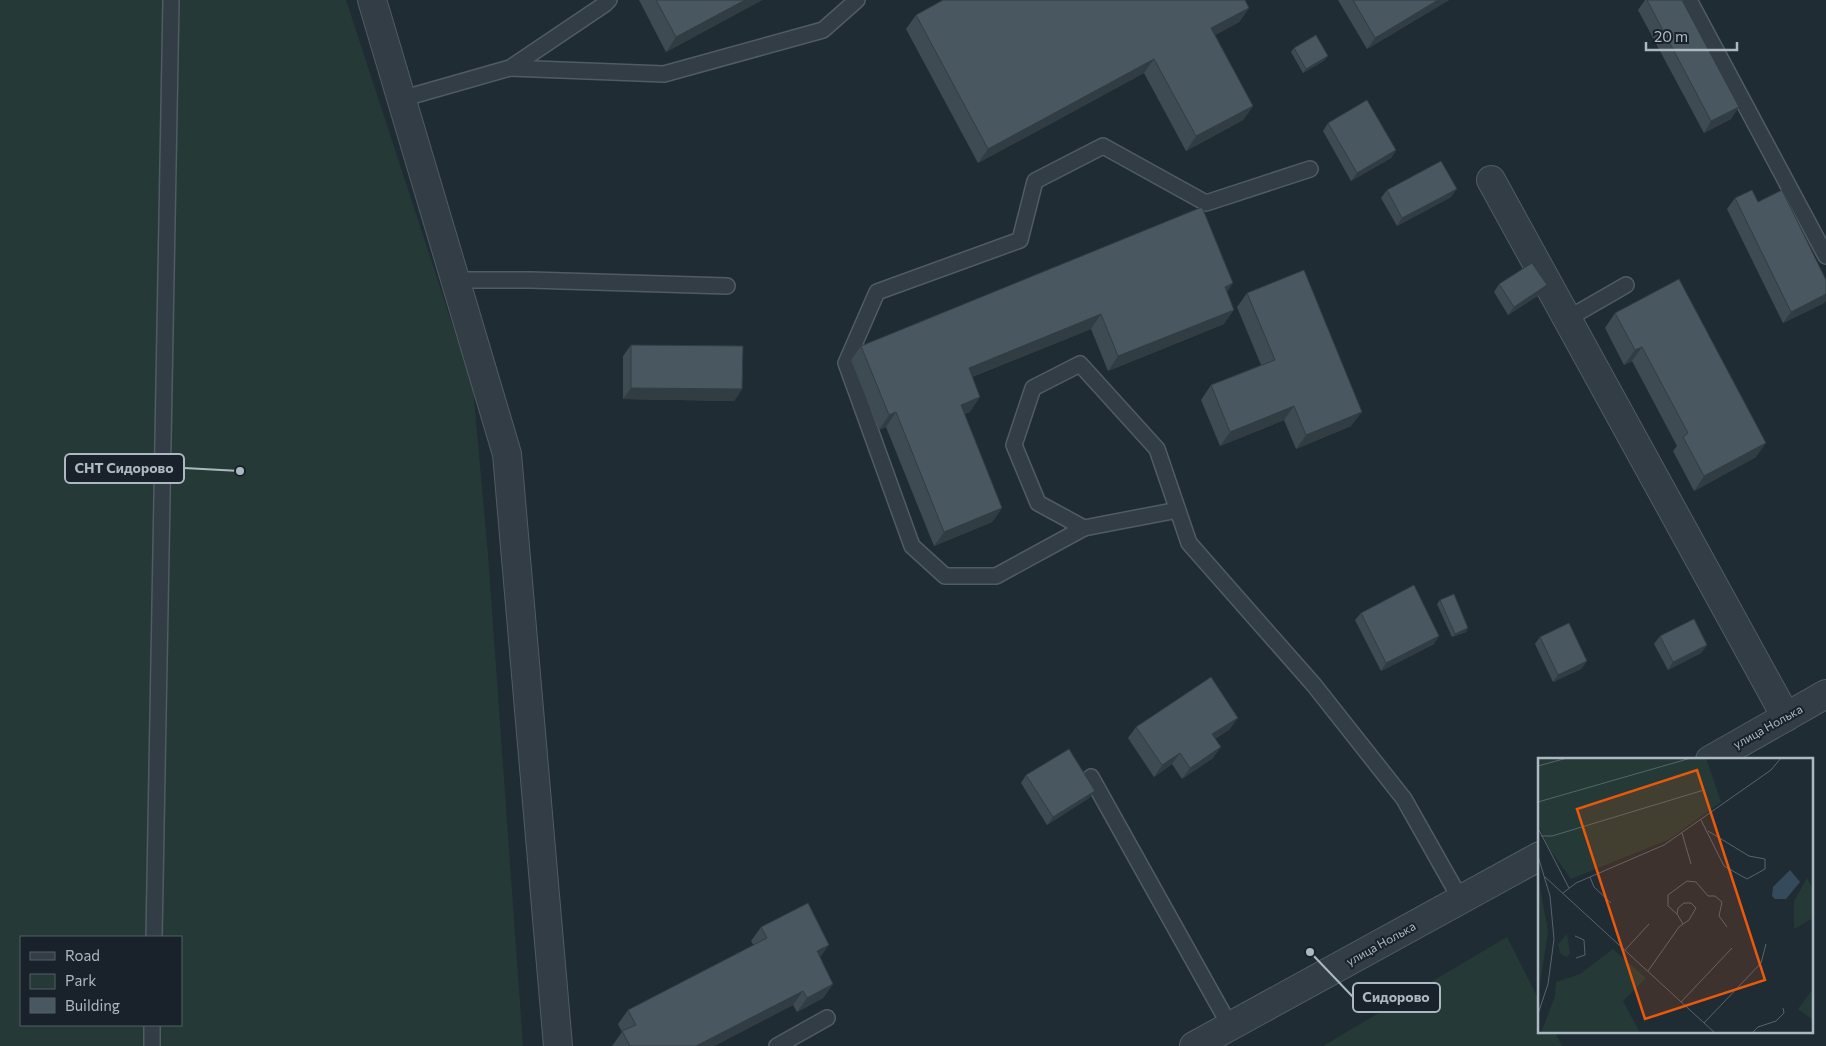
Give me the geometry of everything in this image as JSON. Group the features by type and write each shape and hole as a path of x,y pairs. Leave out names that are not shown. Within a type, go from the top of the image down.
{"street":[{"path":"372,0 507,454 558,1046"},
{"path":"1491,180 1786,716"},
{"name":"улица Нолька","path":"1713,758 1826,694"},
{"name":"улица Нолька","path":"1194,1046 1538,857"}],"lane":[{"path":"154,936 171,0"},
{"path":"401,99 510,68 606,4 609,0"},
{"path":"510,68 664,74 823,30 857,0"},
{"path":"1689,0 1826,256"},
{"path":"1178,510 1084,528 996,576 945,576 912,546 846,363 878,292 1020,240 1035,181 1103,146 1206,203 1310,169"},
{"path":"455,280 531,280 727,286"},
{"path":"1567,318 1626,285"},
{"path":"1084,528 1038,503 1014,445 1033,388 1080,364 1157,449 1189,543 1314,685 1404,799 1461,900"},
{"path":"1091,777 1230,1026"},
{"path":"777,1046 827,1018"},
{"path":"152,1026 152,1046"}],"green space":[{"path":"0,0 346,0 473,388 488,555 523,1046 0,1046"},
{"path":"1507,937 1538,998 1538,1034 1556,1034 1562,1046 1323,1046"}],"building":[{"path":"656,0 745,0 676,37"},
{"path":"943,0 1245,0 1249,8 1211,28 1253,106 1196,136 1154,59 988,149 916,15"},
{"path":"1353,0 1438,0 1375,38"},
{"path":"1647,0 1682,0 1739,107 1711,121"},
{"path":"1316,35 1328,56 1306,69 1294,48"},
{"path":"1367,100 1396,150 1357,173 1328,123"},
{"path":"1441,161 1457,189 1402,218 1387,190"},
{"path":"1752,190 1758,202 1782,190 1826,280 1826,294 1791,312 1735,198"},
{"path":"1202,207 1233,283 1225,287 1234,310 1118,356 1101,314 969,368 980,397 961,405 1002,508 944,532 896,412 889,415 861,346"},
{"path":"1532,263 1547,285 1514,307 1499,284"},
{"path":"1304,270 1362,412 1306,435 1294,406 1230,432 1211,385 1275,360 1247,293"},
{"path":"1679,279 1766,443 1704,476 1683,437 1688,433 1642,347 1635,350 1615,313"},
{"path":"631,345 743,346 742,389 631,388"},
{"path":"1414,585 1439,636 1386,663 1361,613"},
{"path":"1454,594 1468,628 1455,634 1440,600"},
{"path":"1694,619 1707,645 1673,662 1660,636"},
{"path":"1569,623 1587,661 1558,675 1540,637"},
{"path":"1211,677 1238,718 1212,734 1221,747 1190,768 1180,753 1162,765 1136,727"},
{"path":"1069,749 1095,791 1053,817 1026,775"},
{"path":"808,903 829,945 817,951 833,984 807,998 803,991 696,1046 630,1046 622,1031 636,1025 628,1010 767,938 761,927"}],"place":[{"name":"СНТ Сидорово","path":"240,471"},
{"name":"Сидорово","path":"1310,952"}]}
